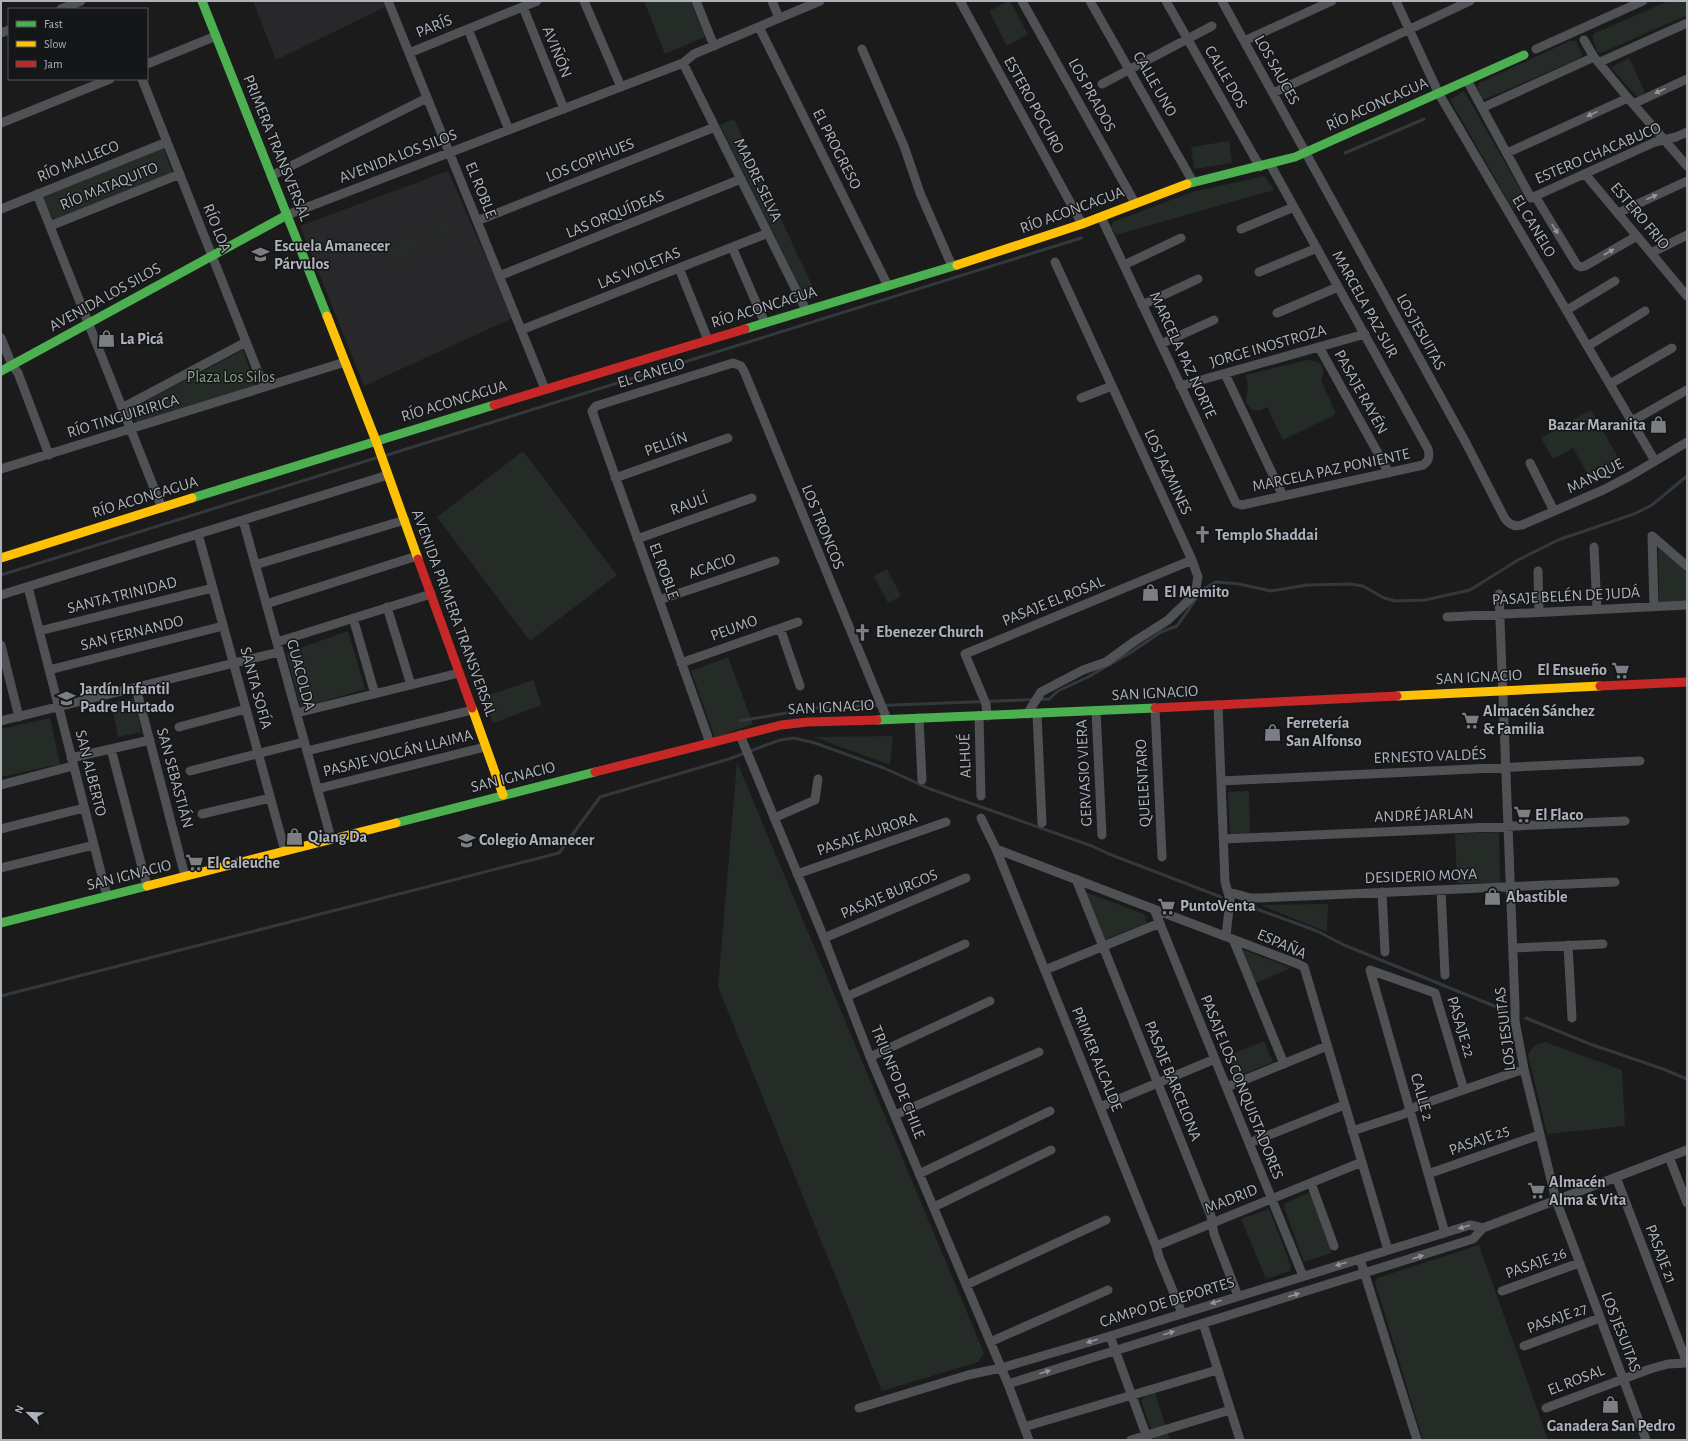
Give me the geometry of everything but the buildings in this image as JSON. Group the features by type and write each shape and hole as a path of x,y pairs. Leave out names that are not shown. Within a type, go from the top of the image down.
{"main road":[{"name":"PRIMERA TRANSVERSAL","path":"206,2 216,36 376,440"},
{"name":"RÍO ACONCAGUA","path":"1,558 376,440 952,266 1082,224 1193,182 1290,159 1468,82 1524,55"},
{"name":"AVENIDA LOS SILOS","path":"1,371 287,215"},
{"name":"AVENIDA PRIMERA TRANSVERSAL","path":"376,440 503,795"},
{"name":"SAN IGNACIO","path":"1,923 781,725 885,716 919,718 983,716 1027,714 1035,710 1096,711 1687,682"}],"street":[{"path":"64,8 81,1"},
{"name":"EL ROBLE","path":"388,1 545,390"},
{"name":"PARÍS","path":"409,52 537,1"},
{"path":"584,1 621,87"},
{"path":"696,1 714,46"},
{"path":"772,1 779,18"},
{"name":"AVENIDA LOS SILOS","path":"287,215 683,63 694,54 820,1"},
{"name":"ESTERO POCURO","path":"960,1 1082,224"},
{"name":"LOS PRADOS","path":"1022,1 1135,204"},
{"name":"CALLE UNO","path":"1090,1 1193,182"},
{"name":"CALLE DOS","path":"1166,1 1260,167"},
{"name":"LOS SAUCES","path":"1222,1 1305,153"},
{"path":"1244,42 1332,1"},
{"name":"EL CANELO","path":"1396,1 1438,94 1655,461"},
{"path":"1273,93 1470,1"},
{"path":"1536,50 1643,1"},
{"name":"AVIÑÓN","path":"523,7 564,108"},
{"path":"1482,108 1687,23"},
{"path":"1102,84 1212,26"},
{"name":"EL PROGRESO","path":"759,27 888,286"},
{"path":"468,29 509,130"},
{"path":"148,64 216,36"},
{"path":"1584,40 1597,60 1630,101 1687,166"},
{"path":"862,49 904,146 920,192 952,266"},
{"name":"MADRE SELVA","path":"683,63 806,310"},
{"path":"1507,153 1687,78"},
{"path":"1,123 108,80"},
{"name":"RÍO LOA","path":"142,80 264,387"},
{"name":"ESTERO CHACABUCO","path":"1468,82 1531,198 1664,139 1676,137 1687,132"},
{"path":"272,176 427,98"},
{"name":"LOS COPIHUES","path":"477,221 715,127"},
{"name":"RÍO MALLECO","path":"1,209 167,142"},
{"name":"LOS JESUITAS","path":"1305,153 1466,443 1504,517 1511,525"},
{"name":"MARCELA PAZ SUR","path":"1270,164 1428,449 1428,460"},
{"name":"RÍO MATAQUITO","path":"50,226 180,174"},
{"name":"ESTERO FRIO","path":"1584,174 1687,296"},
{"name":"LAS ORQUÍDEAS","path":"499,276 741,179"},
{"path":"1618,213 1687,181"},
{"path":"38,194 162,508"},
{"path":"1535,196 1577,265 1581,267 1637,236"},
{"path":"1241,229 1294,207"},
{"name":"MARCELA PAZ NORTE","path":"1101,217 1234,501 1238,505"},
{"name":"LAS VIOLETAS","path":"521,330 768,233"},
{"path":"1651,253 1687,235"},
{"path":"1124,264 1181,238"},
{"path":"732,247 765,323"},
{"path":"1259,272 1316,248"},
{"name":"LOS JAZMINES","path":"1035,710 1040,694 1057,682 1083,670 1106,662 1134,641 1168,620 1195,594 1198,577 1192,560 1055,262"},
{"path":"679,268 708,340"},
{"path":"1142,305 1198,279"},
{"path":"1567,310 1615,281"},
{"path":"1277,313 1338,287"},
{"path":"1588,346 1645,311"},
{"path":"1161,344 1214,320"},
{"name":"JORGE INOSTROZA","path":"1180,386 1364,334"},
{"path":"1,338 12,365 18,373 49,454"},
{"path":"122,408 246,342"},
{"name":"PASAJE RAYÉN","path":"1319,347 1389,473"},
{"path":"1610,384 1672,348"},
{"name":"RÍO TINGUIRIRICA","path":"1,469 345,362"},
{"name":"LOS TRONCOS","path":"720,367 736,364 741,366 744,371 885,716"},
{"name":"EL CANELO","path":"592,409 596,406 720,367"},
{"path":"1225,374 1283,496"},
{"path":"1081,398 1112,386"},
{"path":"1632,421 1687,390"},
{"name":"EL ROBLE","path":"592,409 592,414 710,743"},
{"name":"PELLÍN","path":"615,478 728,438"},
{"name":"MANQUE","path":"1511,525 1522,525 1603,490 1687,442"},
{"name":"MARCELA PAZ PONIENTE","path":"1238,505 1423,465 1428,460"},
{"path":"1530,463 1554,511"},
{"path":"1,595 388,475"},
{"name":"RAULÍ","path":"637,539 752,498"},
{"name":"GUACOLDA","path":"243,520 331,838"},
{"path":"255,565 404,520"},
{"name":"SANTA SOFÍA","path":"198,534 285,851"},
{"path":"1654,606 1652,536 1687,566"},
{"path":"1594,546 1597,609"},
{"path":"266,604 418,556"},
{"name":"PASAJE EL ROSAL","path":"983,716 984,700 964,654 1192,560"},
{"name":"ACACIO","path":"659,600 775,561"},
{"path":"1538,571 1539,612"},
{"name":"SAN ALBERTO","path":"28,587 106,896"},
{"name":"SANTA TRINIDAD","path":"39,631 213,588"},
{"path":"277,642 431,594"},
{"name":"LOS JESUITAS","path":"1499,594 1515,1022 1524,1070 1556,1200 1646,1440"},
{"name":"PASAJE BELÉN DE JUDÁ","path":"1447,617 1687,605"},
{"path":"387,607 412,685"},
{"path":"352,618 375,694"},
{"name":"PEUMO","path":"681,663 798,622"},
{"name":"SAN FERNANDO","path":"49,670 223,626"},
{"path":"780,628 800,686"},
{"path":"1,644 19,717"},
{"path":"1,721 280,652"},
{"path":"296,713 459,673"},
{"name":"SAN SEBASTIÁN","path":"136,688 185,876"},
{"path":"1218,705 1225,882 1229,892 1230,906 1229,938 1284,1064"},
{"name":"QUELENTARO","path":"1155,708 1162,858"},
{"path":"179,727 246,709"},
{"path":"307,751 472,710"},
{"path":"1035,710 1042,823"},
{"name":"GERVASIO VIERA","path":"1096,711 1102,834"},
{"name":"ALHUÉ","path":"981,796 983,716"},
{"path":"919,718 922,780"},
{"name":"TRIUNFO DE CHILE","path":"740,735 848,996 870,1057 1008,1384 1029,1440"},
{"path":"1,785 112,749 150,740"},
{"path":"190,771 304,742"},
{"name":"PASAJE VOLCÁN LLAIMA","path":"317,789 486,747"},
{"path":"112,749 147,886"},
{"name":"ERNESTO VALDÉS","path":"1221,780 1640,761"},
{"path":"774,818 815,800 818,780"},
{"path":"202,814 270,798"},
{"path":"1,829 84,808"},
{"name":"PRIMER ALCALDE","path":"981,818 996,849 1182,1313"},
{"name":"ANDRÉ JARLAN","path":"1224,839 1625,821"},
{"name":"PASAJE AURORA","path":"797,874 946,822"},
{"path":"1,868 94,845"},
{"name":"ESPAÑA","path":"996,849 1304,967 1388,1250"},
{"name":"PASAJE BURGOS","path":"824,938 966,878"},
{"name":"PASAJE BARCELONA","path":"1076,879 1158,1083 1212,1223 1214,1234 1238,1296"},
{"name":"DESIDERIO MOYA","path":"1229,892 1254,898 1615,882"},
{"path":"1441,890 1445,975"},
{"path":"1382,892 1385,952"},
{"name":"PASAJE LOS CONQUISTADORES","path":"1154,909 1302,1276"},
{"path":"1045,970 1160,923"},
{"path":"848,996 965,944"},
{"path":"1512,948 1603,944"},
{"path":"1568,945 1572,1018"},
{"name":"PASAJE 22","path":"1370,970 1435,993 1464,1090"},
{"name":"CALLE 2","path":"1370,970 1445,1232"},
{"path":"870,1057 990,1001"},
{"path":"1226,1087 1328,1046"},
{"path":"895,1115 1039,1052"},
{"path":"1100,1107 1215,1059"},
{"path":"1352,1131 1404,1114 1417,1106 1524,1070"},
{"path":"1249,1143 1344,1105"},
{"path":"919,1174 1050,1111"},
{"name":"PASAJE 25","path":"1428,1174 1539,1135"},
{"path":"934,1207 1051,1150"},
{"name":"CAMPO DE DEPORTES","path":"1008,1384 1473,1240 1483,1228 1687,1150"},
{"path":"1669,1157 1687,1203"},
{"name":"MADRID","path":"1156,1246 1362,1162"},
{"name":"PASAJE 21","path":"1616,1177 1687,1363"},
{"path":"1311,1183 1334,1246"},
{"path":"966,1285 1106,1220"},
{"name":"CAMPO DE DEPORTES","path":"859,1408 968,1375 1001,1368 1110,1336 1445,1232 1470,1225 1483,1228"},
{"path":"1360,1259 1417,1440"},
{"name":"PASAJE 26","path":"1502,1291 1579,1263"},
{"path":"990,1342 1108,1290"},
{"name":"PASAJE 27","path":"1524,1346 1600,1318"},
{"path":"1203,1323 1240,1440"},
{"path":"1110,1336 1147,1438"},
{"name":"EL ROSAL","path":"1546,1408 1659,1366 1687,1363"},
{"path":"1024,1427 1217,1370"},
{"path":"1131,1440 1147,1438 1230,1410"}],"shaded area":[{"path":"253,1 382,1 385,7 276,60"},
{"path":"448,171 513,318 364,386 300,226"}],"green space":[{"path":"644,1 690,1 705,37 665,54"},
{"path":"1010,1 1028,34 1007,46 989,11"},
{"path":"1668,1 1687,1 1687,15 1601,53 1597,52 1593,34"},
{"path":"1570,41 1576,41 1582,54 1580,58 1486,99 1482,99 1477,87 1479,83"},
{"path":"1629,58 1645,92 1638,98 1611,68"},
{"path":"1464,91 1527,201 1513,209 1450,100"},
{"path":"734,119 817,296 806,299 720,125"},
{"path":"1229,141 1232,163 1194,169 1191,147"},
{"path":"163,147 173,174 56,222 51,220 41,199 44,195"},
{"path":"1265,176 1274,190 1116,235 1111,227 1113,222 1192,192"},
{"path":"446,221 451,231 431,241 426,230"},
{"path":"414,232 423,249 392,265 383,247"},
{"name":"Plaza Los Silos","path":"243,350 256,388 137,423 131,409"},
{"path":"1306,360 1315,361 1323,368 1321,380 1336,414 1283,440 1267,407 1259,411 1251,409 1246,402 1248,386 1246,375"},
{"path":"1591,410 1623,466 1593,483 1573,448 1553,459 1541,438"},
{"path":"523,451 617,575 530,641 437,517"},
{"path":"1658,544 1687,570 1687,603 1659,604"},
{"path":"887,569 901,596 888,603 874,576"},
{"path":"348,631 365,689 301,708 286,653"},
{"path":"728,657 753,724 715,738 691,671"},
{"path":"533,680 542,705 493,723 484,697"},
{"path":"134,698 141,732 118,737 111,703"},
{"path":"50,718 60,764 1,777 1,729"},
{"path":"893,736 890,765 814,737"},
{"path":"737,762 984,1353 978,1362 882,1391 718,987"},
{"path":"1249,791 1250,834 1230,835 1228,792"},
{"path":"1499,832 1500,883 1457,883 1455,834"},
{"path":"1085,892 1144,914 1147,923 1104,940"},
{"path":"1328,904 1327,932 1260,905"},
{"path":"1239,948 1291,968 1254,984"},
{"path":"1264,1041 1273,1062 1236,1077 1228,1056"},
{"path":"1545,1042 1622,1070 1625,1126 1547,1134 1528,1055 1534,1046"},
{"path":"1311,1192 1332,1253 1304,1262 1284,1207 1285,1203"},
{"path":"1269,1209 1291,1266 1290,1271 1266,1279 1241,1219"},
{"path":"1479,1245 1548,1440 1423,1440 1375,1282 1377,1278"},
{"path":"1155,1393 1170,1440 1155,1440 1141,1401 1144,1397"}],"waterway":[{"path":"1345,153 1424,119"},
{"path":"384,456 1081,238"},
{"path":"1,575 379,457"},
{"path":"740,721 815,708 1049,699 1058,691 1088,677 1130,653 1161,632 1177,626 1203,589 1216,582 1239,584 1271,591 1307,585 1350,584 1363,586 1384,598 1395,601 1425,600 1470,590 1518,560 1558,540 1634,514 1652,505 1687,476"},
{"path":"1,996 559,853 600,797 729,759 780,740 794,738 815,743 884,768 930,789 1092,846 1221,897"},
{"path":"1240,903 1317,931 1344,945 1504,1010"},
{"path":"1526,1018 1590,1044 1663,1069 1687,1079"}],"traffic: fast":[{"path":"202,1 327,316"},
{"path":"1187,184 1295,157 1524,55"},
{"path":"1,371 287,215"},
{"path":"745,329 957,265"},
{"path":"192,498 494,405"},
{"path":"877,720 1155,708"},
{"path":"396,823 595,772"},
{"path":"1,923 147,886"}],"traffic: slow":[{"path":"957,265 1082,224 1187,184"},
{"path":"327,316 376,441 418,559"},
{"path":"1,558 192,498"},
{"path":"1397,696 1600,686"},
{"path":"472,708 503,795"},
{"path":"147,886 396,823"}],"traffic: jam":[{"path":"494,405 745,329"},
{"path":"418,559 472,708"},
{"path":"1600,686 1687,682"},
{"path":"1155,708 1397,696"},
{"path":"595,772 781,725 808,722 877,720"}],"place":[{"name":"Escuela Amanecer Párvulos","path":"261,255"},
{"name":"La Picá","path":"107,339"},
{"name":"Bazar Maranita","path":"1659,425"},
{"name":"Templo Shaddai","path":"1202,535"},
{"name":"El Memito","path":"1151,592"},
{"name":"Ebenezer Church","path":"863,632"},
{"name":"El Ensueño","path":"1620,670"},
{"name":"Jardín Infantil Padre Hurtado","path":"67,698"},
{"name":"Almacén Sánchez & Familia","path":"1470,720"},
{"name":"Ferretería San Alfonso","path":"1273,732"},
{"name":"El Flaco","path":"1522,815"},
{"name":"Qiang Da","path":"295,837"},
{"name":"Colegio Amanecer","path":"466,840"},
{"name":"El Caleuche","path":"194,863"},
{"name":"Abastible","path":"1493,897"},
{"name":"PuntoVenta","path":"1167,906"},
{"name":"Almacén Alma & Vita","path":"1536,1191"},
{"name":"Ganadera San Pedro","path":"1611,1405"}]}
